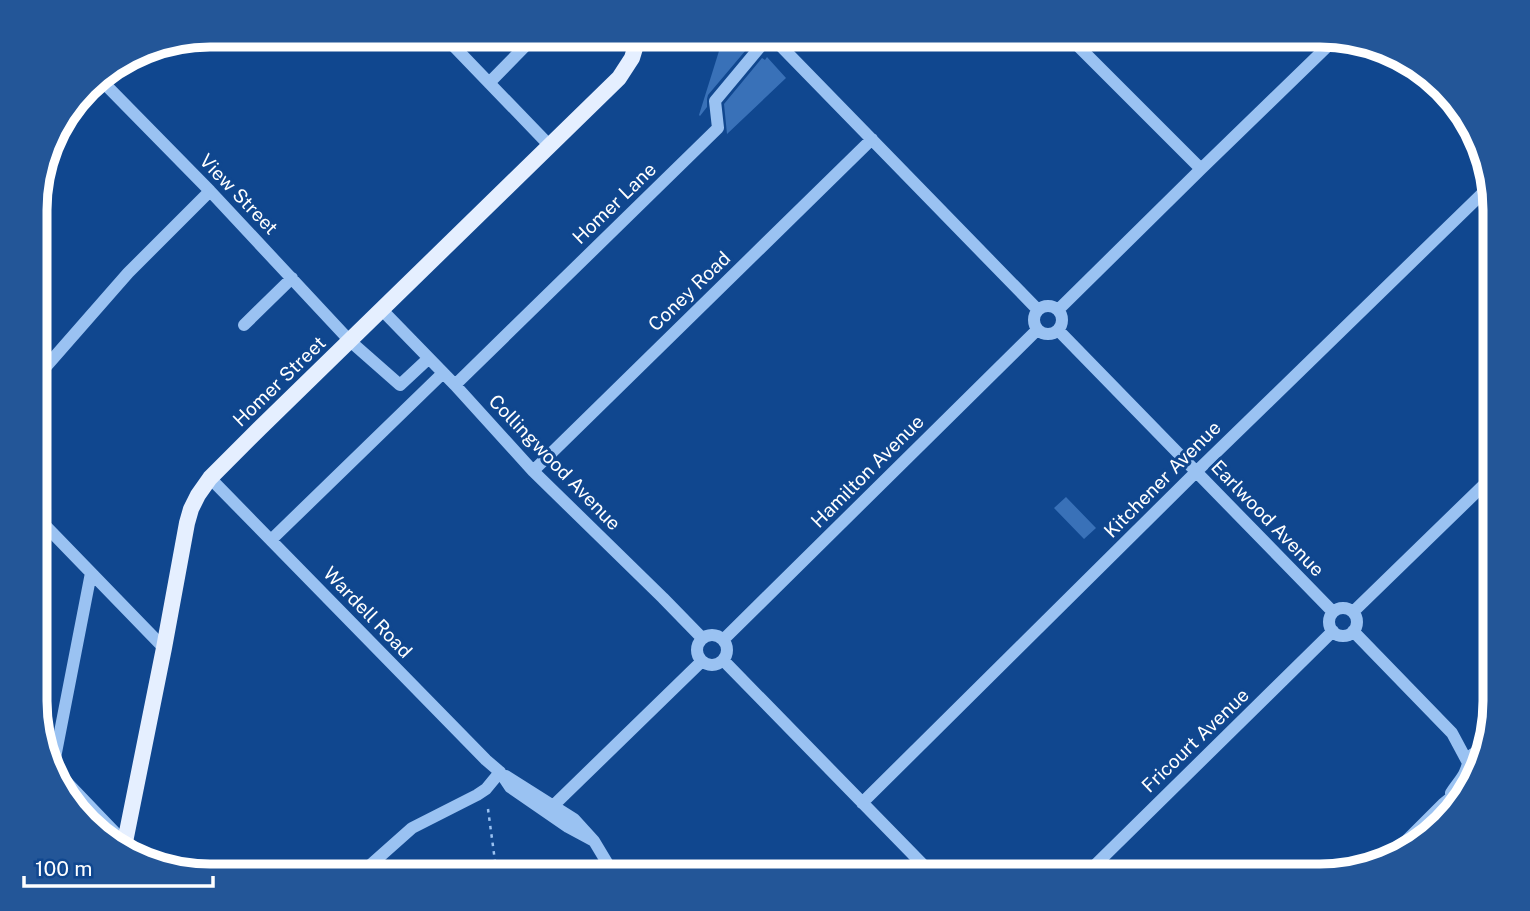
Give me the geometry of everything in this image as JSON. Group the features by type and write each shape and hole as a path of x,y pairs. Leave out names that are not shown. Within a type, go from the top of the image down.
{"main road":[{"name":"Homer Street","path":"126,840 187,523 198,495 210,478 624,72 636,47"}],"street":[{"path":"454,47 549,145"},
{"path":"489,83 524,47"},
{"name":"Homer Lane","path":"455,385 718,128 715,102 760,47"},
{"path":"1079,47 1200,169"},
{"path":"1058,310 1326,48"},
{"path":"785,49 1038,310"},
{"name":"View Street","path":"106,85 210,191 350,341 400,385 429,358"},
{"name":"Coney Road","path":"533,471 872,139"},
{"path":"47,365 128,273 210,191"},
{"name":"Kitchener Avenue","path":"862,803 1481,194"},
{"path":"244,325 292,278"},
{"path":"1046,306 1058,310 1062,318 1058,330 1050,334 1037,330 1034,318 1038,310 1046,306"},
{"name":"Collingwood Avenue","path":"382,310 533,471 702,638"},
{"name":"Hamilton Avenue","path":"724,639 1037,330"},
{"name":"Earlwood Avenue","path":"1058,330 1333,612"},
{"path":"271,540 443,373"},
{"name":"Wardell Road","path":"210,478 486,760 500,772 574,819 594,841 608,864"},
{"path":"1353,612 1482,487"},
{"path":"47,527 164,648"},
{"path":"57,754 91,573"},
{"path":"1343,608 1353,612 1356,620 1353,631 1345,635 1333,632 1329,622 1333,612 1343,608"},
{"path":"1353,631 1451,733 1476,747"},
{"name":"Fricourt Avenue","path":"1097,863 1333,632"},
{"path":"715,634 724,639 728,652 723,660 710,665 702,661 697,652 702,638 715,634"},
{"path":"723,660 922,863"},
{"path":"554,805 702,661"},
{"path":"1451,733 1468,768"},
{"path":"372,864 412,828 477,795 486,789 500,772"},
{"name":"Wardell Road","path":"500,772 510,787 568,827 594,841"},
{"path":"1413,834 1443,804 1464,776"}],"path":[{"path":"488,809 495,864"}],"building":[{"path":"720,47 748,47 708,95 707,107 699,115"},
{"path":"767,57 786,78 727,134 724,104 762,58 765,60"},
{"path":"1066,497 1096,528 1084,539 1054,508"}]}
